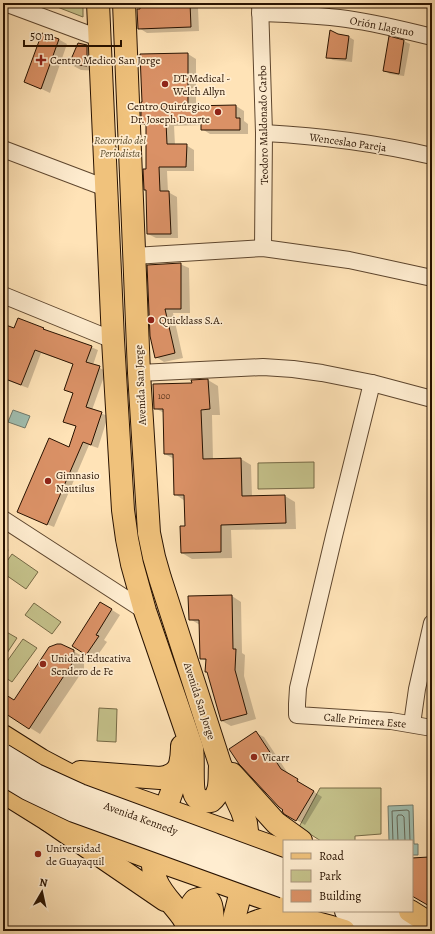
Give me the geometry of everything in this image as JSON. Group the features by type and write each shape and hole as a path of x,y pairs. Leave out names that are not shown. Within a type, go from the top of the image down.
{"main road":[{"name":"Avenida San Jorge","path":"98,3 113,340 123,510 131,558 145,611 192,748 194,794 200,801 212,801 219,788 219,761 160,578 151,545 147,508 138,373 124,3"},
{"path":"180,713 181,764 165,808 153,859 154,875 157,882 182,916 190,931"},
{"path":"3,736 59,770 111,791 165,808 283,851"},
{"name":"Avenida Kennedy","path":"3,755 36,775 80,795 283,870"},
{"path":"41,760 78,772 160,778 175,773 181,764"},
{"path":"219,761 242,811 246,822 248,839 241,890 231,931"},
{"path":"219,761 276,823 300,840"},
{"name":"Avenida Kennedy","path":"3,774 28,789 74,811 283,887"},
{"path":"94,838 108,839 125,833 132,819 130,806 122,798 111,791"},
{"path":"3,792 48,820 174,907"},
{"path":"48,820 94,838 283,905"},
{"path":"283,873 280,881 281,891 283,894"},
{"path":"198,931 190,914 190,908 195,900 199,899 208,901 212,905 213,931"},
{"path":"303,912 345,931"},
{"path":"348,912 384,931"},
{"path":"384,912 416,931"},
{"path":"412,912 432,925"},
{"path":"242,931 247,926 254,923 273,918 317,923 345,931"}],"street":[{"path":"5,3 99,38"},
{"name":"Orión Llaguno","path":"260,8 384,25 432,37"},
{"name":"Teodoro Maldonado Carbo","path":"260,8 264,133 263,248"},
{"name":"Wenceslao Pareja","path":"264,133 306,135 350,140 432,156"},
{"path":"3,149 106,188"},
{"path":"134,256 263,248 349,260 432,278"},
{"path":"3,295 113,340"},
{"path":"138,373 263,367 293,369 372,383 432,399"},
{"name":"Calle Primera Este","path":"372,383 298,688 297,715 364,719 412,724 432,728"},
{"path":"3,519 145,611"},
{"path":"412,724 416,688 432,623"}],"green space":[{"path":"47,3 83,3 83,17"},
{"path":"314,462 314,488 258,489 258,463"},
{"path":"12,554 38,572 26,589 3,573 3,567"},
{"path":"34,603 61,622 52,634 25,615"},
{"path":"3,630 17,638 3,659"},
{"path":"23,639 37,648 12,682 3,676 3,667"},
{"path":"99,708 117,709 116,742 97,741"},
{"path":"320,788 381,788 381,834 355,836 355,840 319,840 299,827"}],"water":[{"path":"13,410 30,416 25,428 8,422"},
{"path":"413,805 414,844 418,844 418,855 413,855 413,840 389,840 388,806"}],"building":[{"path":"140,3 190,3 191,27 138,29 137,9 140,9"},
{"path":"330,30 338,34 349,36 346,59 326,58"},
{"name":"Centro Medico San Jorge","path":"42,33 59,39 41,89 24,82"},
{"path":"389,36 404,40 399,74 383,71"},
{"path":"78,43 87,45 87,66 69,64"},
{"path":"188,53 188,106 236,105 236,118 240,118 240,130 201,130 201,120 166,122 167,144 187,144 186,167 159,167 160,191 169,191 171,234 147,234 146,190 144,190 143,169 146,169 146,124 141,124 142,102 140,54"},
{"path":"181,263 181,309 165,309 175,353 155,358 150,336 147,265"},
{"path":"18,318 44,328 43,329 92,346 86,362 100,366 86,407 102,412 91,445 83,442 47,525 17,512 49,438 69,447 76,426 63,422 73,393 64,390 73,364 35,350 21,385 3,378 3,324 14,328"},
{"path":"208,379 210,409 201,410 203,459 241,458 242,496 285,495 286,523 221,525 221,552 181,553 180,526 185,526 184,495 174,495 173,454 164,454 163,409 154,409 153,384 192,383 191,380"},
{"path":"232,595 233,649 236,649 235,670 247,714 221,721 207,672 205,672 206,659 200,659 199,620 189,620 188,596"},
{"path":"100,602 112,609 96,635 99,636 86,655 72,646"},
{"path":"61,644 74,650 73,662 29,729 3,712 3,693 14,700 49,647"},
{"path":"256,731 281,769 314,791 296,821 284,814 282,811 283,810 239,764 229,749"},
{"path":"429,857 431,907 413,897 413,858"}],"place":[{"name":"Centro Medico San Jorge","path":"41,60"},
{"name":"DT Medical - Welch Allyn","path":"165,84"},
{"name":"Centro Quirúrgico Dr. Joseph Duarte","path":"218,112"},
{"name":"Quicklass S.A.","path":"151,320"},
{"name":"Gimnasio Nautilus","path":"48,481"},
{"name":"Unidad Educativa Sendero de Fe","path":"43,664"},
{"name":"Vicarr","path":"254,757"},
{"name":"Universidad de Guayaquil","path":"38,854"}],"park label":[{"name":"Recorrido del Periodista","path":"120,146"}]}
